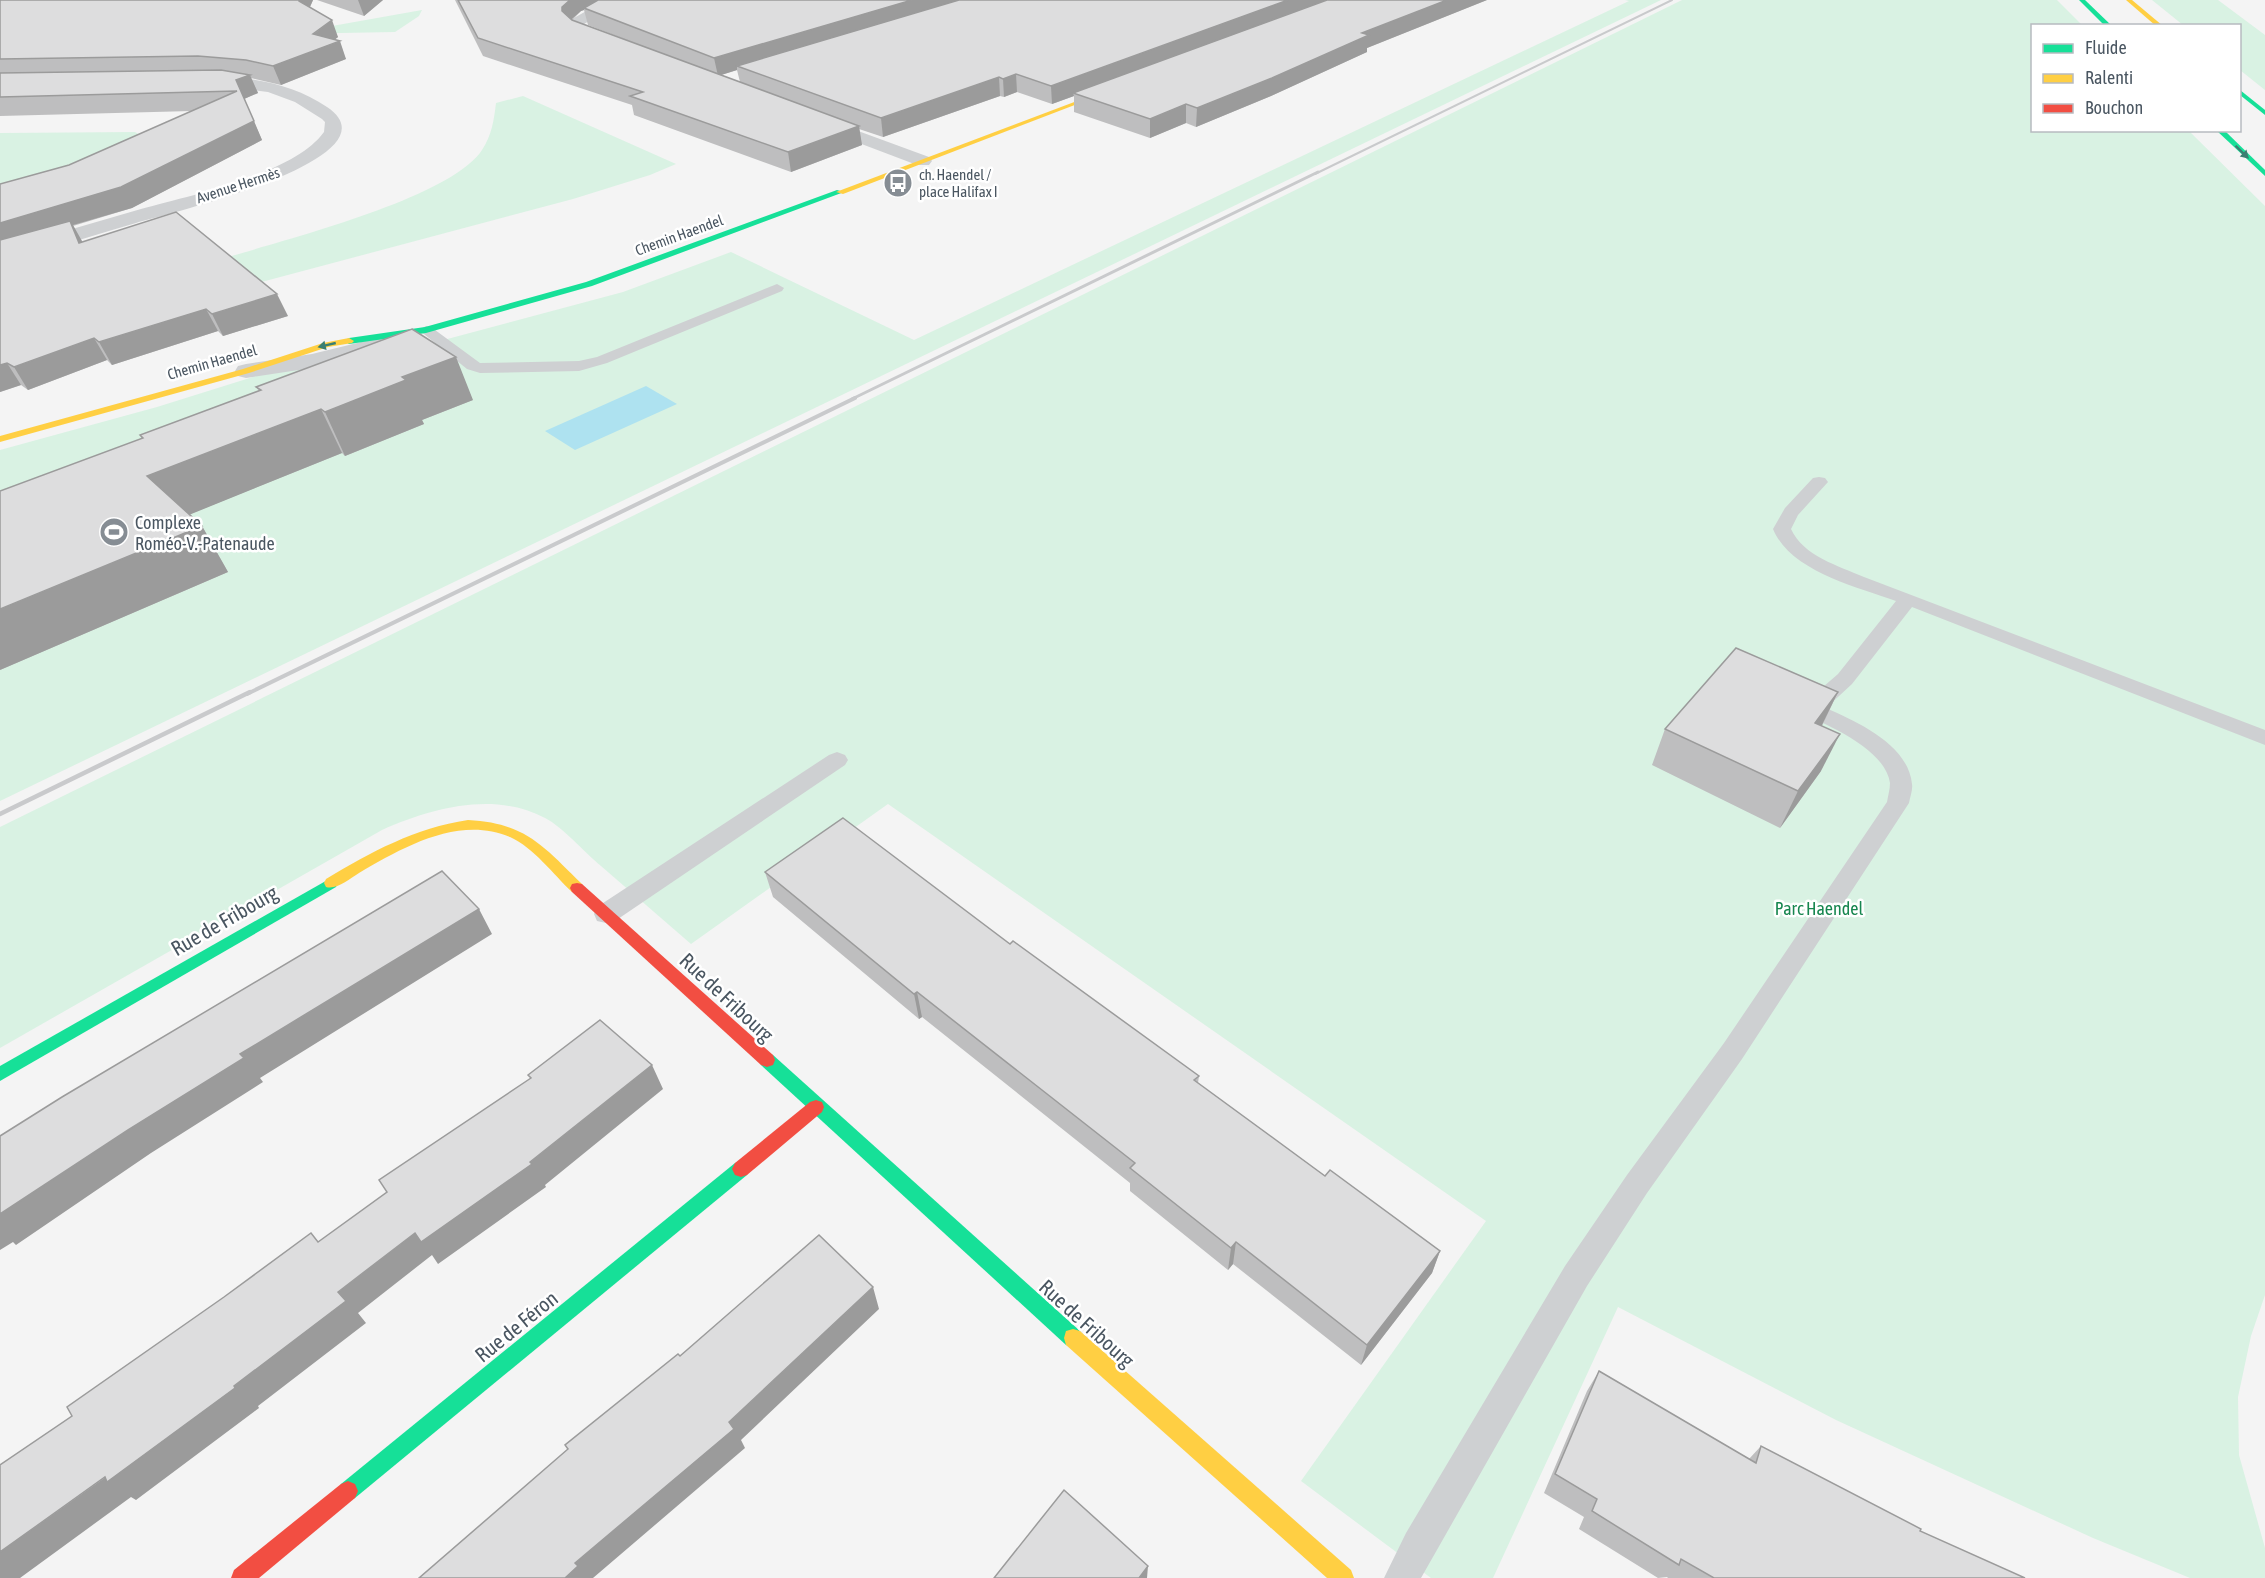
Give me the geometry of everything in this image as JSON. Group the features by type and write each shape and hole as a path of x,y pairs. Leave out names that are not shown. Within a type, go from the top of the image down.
{"main road":[{"path":"2082,0 2107,24"},
{"path":"2129,0 2158,24"},
{"name":"Chemin Haendel","path":"426,330 620,275 1132,82"},
{"path":"2241,93 2265,113"},
{"path":"2221,132 2265,174"},
{"name":"Chemin Haendel","path":"0,439 246,371"},
{"name":"Rue de Fribourg","path":"0,1074 376,857 421,835 469,826 512,833 528,844 1121,1382 1343,1578"},
{"name":"Rue de Féron","path":"242,1578 816,1107"}],"street":[{"path":"626,49 582,32 575,26 588,15 643,0"},
{"name":"Avenue Hermès","path":"0,255 264,178 307,157 321,147 333,132 333,121 328,115 282,90 249,83 196,81"},
{"path":"807,117 923,161"},
{"path":"246,371 312,361 376,346 426,330"}],"lane":[{"path":"426,330 472,366 480,368 579,366 602,360 777,288"},
{"path":"1819,482 1785,519 1782,529 1785,537 1806,557 1825,567 2265,738"},
{"path":"1811,710 1845,679 1908,599"},
{"path":"1402,1578 1418,1545 1576,1276 1637,1184 1733,1051 1898,802 1901,783 1890,759 1876,744 1782,695"},
{"path":"606,914 837,760"}],"green space":[{"path":"1625,0 1661,0 0,801 0,450 157,407 266,373 395,353 623,292 731,252 914,340 1629,1"},
{"name":"Parc Haendel","path":"1682,0 2057,0 2081,24 2031,24 2031,132 2190,132 2265,206 2265,1295 2251,1336 2238,1397 2239,1455 2265,1548 2265,1578 2190,1578 2093,1538 1836,1420 1618,1307 1493,1578 1431,1578 1301,1481 1486,1221 888,804 691,944 567,834 545,818 505,805 484,804 442,809 382,830 0,1048 0,827"},
{"path":"2152,0 2218,0 2265,35 2265,90 2241,71 2241,24 2182,24"},
{"path":"422,10 419,16 395,32 287,34"},
{"path":"523,96 676,164 650,175 573,199 254,284 215,261 359,217 435,186 464,168 482,150 490,133 496,103"},
{"path":"135,132 143,137 0,194 0,133"}],"water":[{"path":"646,386 677,404 575,450 545,431"}],"building":[{"path":"0,0 299,0 332,20 313,34 340,41 273,66 246,60 198,56 0,59"},
{"path":"458,0 570,0 562,7 562,11 572,20 859,126 788,152 630,96 643,92 478,38"},
{"path":"598,0 912,0 714,58 584,8"},
{"path":"959,0 1288,0 1051,86 1016,74 1003,79 999,77 881,118 737,66"},
{"path":"1327,0 1447,0 1362,33 1369,35 1197,108 1186,104 1150,119 1073,93"},
{"path":"221,70 250,75 236,80 254,121 121,187 0,223 0,184 69,165 237,91 0,97 0,73"},
{"path":"176,212 277,294 212,314 206,309 99,342 94,338 14,367 7,363 0,365 0,240 70,221 79,243"},
{"path":"412,329 456,357 402,377 406,380 325,412 321,409 147,476 202,526 0,609 0,491 143,438 140,435 261,390 256,387"},
{"path":"1736,648 1838,692 1815,723 1840,734 1798,791 1665,729"},
{"path":"843,818 1010,944 1013,941 1199,1076 1194,1080 1325,1176 1330,1170 1440,1251 1367,1345 1236,1242 1231,1248 1130,1168 1135,1163 917,992 914,994 765,872"},
{"path":"442,871 479,909 240,1054 244,1058 128,1130 0,1214 0,1136"},
{"path":"600,1020 652,1065 530,1162 532,1164 421,1242 415,1233 338,1292 346,1301 234,1386 235,1388 107,1482 105,1477 0,1552 0,1465 72,1416 67,1407 311,1233 318,1242 387,1192 379,1180 531,1078 528,1075"},
{"path":"819,1235 873,1287 729,1422 734,1429 575,1563 578,1566 565,1578 419,1578 568,1449 565,1445 678,1354 680,1356"},
{"path":"1599,1371 1756,1463 1761,1446 1921,1529 1920,1531 2025,1578 1714,1578 1681,1559 1679,1565 1592,1511 1597,1499 1555,1474"},
{"path":"1064,1490 1148,1566 1139,1578 994,1578"}],"railway":[{"path":"1315,174 1672,0"},
{"path":"852,399 1318,172"},
{"path":"247,694 855,398"},
{"path":"0,814 250,692"}],"traffic: fast":[{"path":"2082,0 2107,24"},
{"path":"2241,93 2265,113"},
{"path":"2221,132 2265,174"},
{"path":"349,341 426,330 589,284 840,192"},
{"path":"0,1074 331,883"},
{"path":"767,1060 1073,1338"},
{"path":"348,1491 741,1169"}],"traffic: slow":[{"path":"2129,0 2158,24"},
{"path":"840,192 1116,88"},
{"path":"0,439 246,371 326,345 349,341"},
{"path":"331,883 372,859 419,836 468,825 492,827 515,834 540,852 577,888"},
{"path":"1073,1338 1343,1578"}],"traffic: jam":[{"path":"577,888 767,1060"},
{"path":"741,1169 816,1107"},
{"path":"242,1578 348,1491"}],"place":[{"name":"ch. Haendel / place Halifax I","path":"898,183"},
{"name":"Complexe Roméo-V.-Patenaude","path":"114,532"}]}
